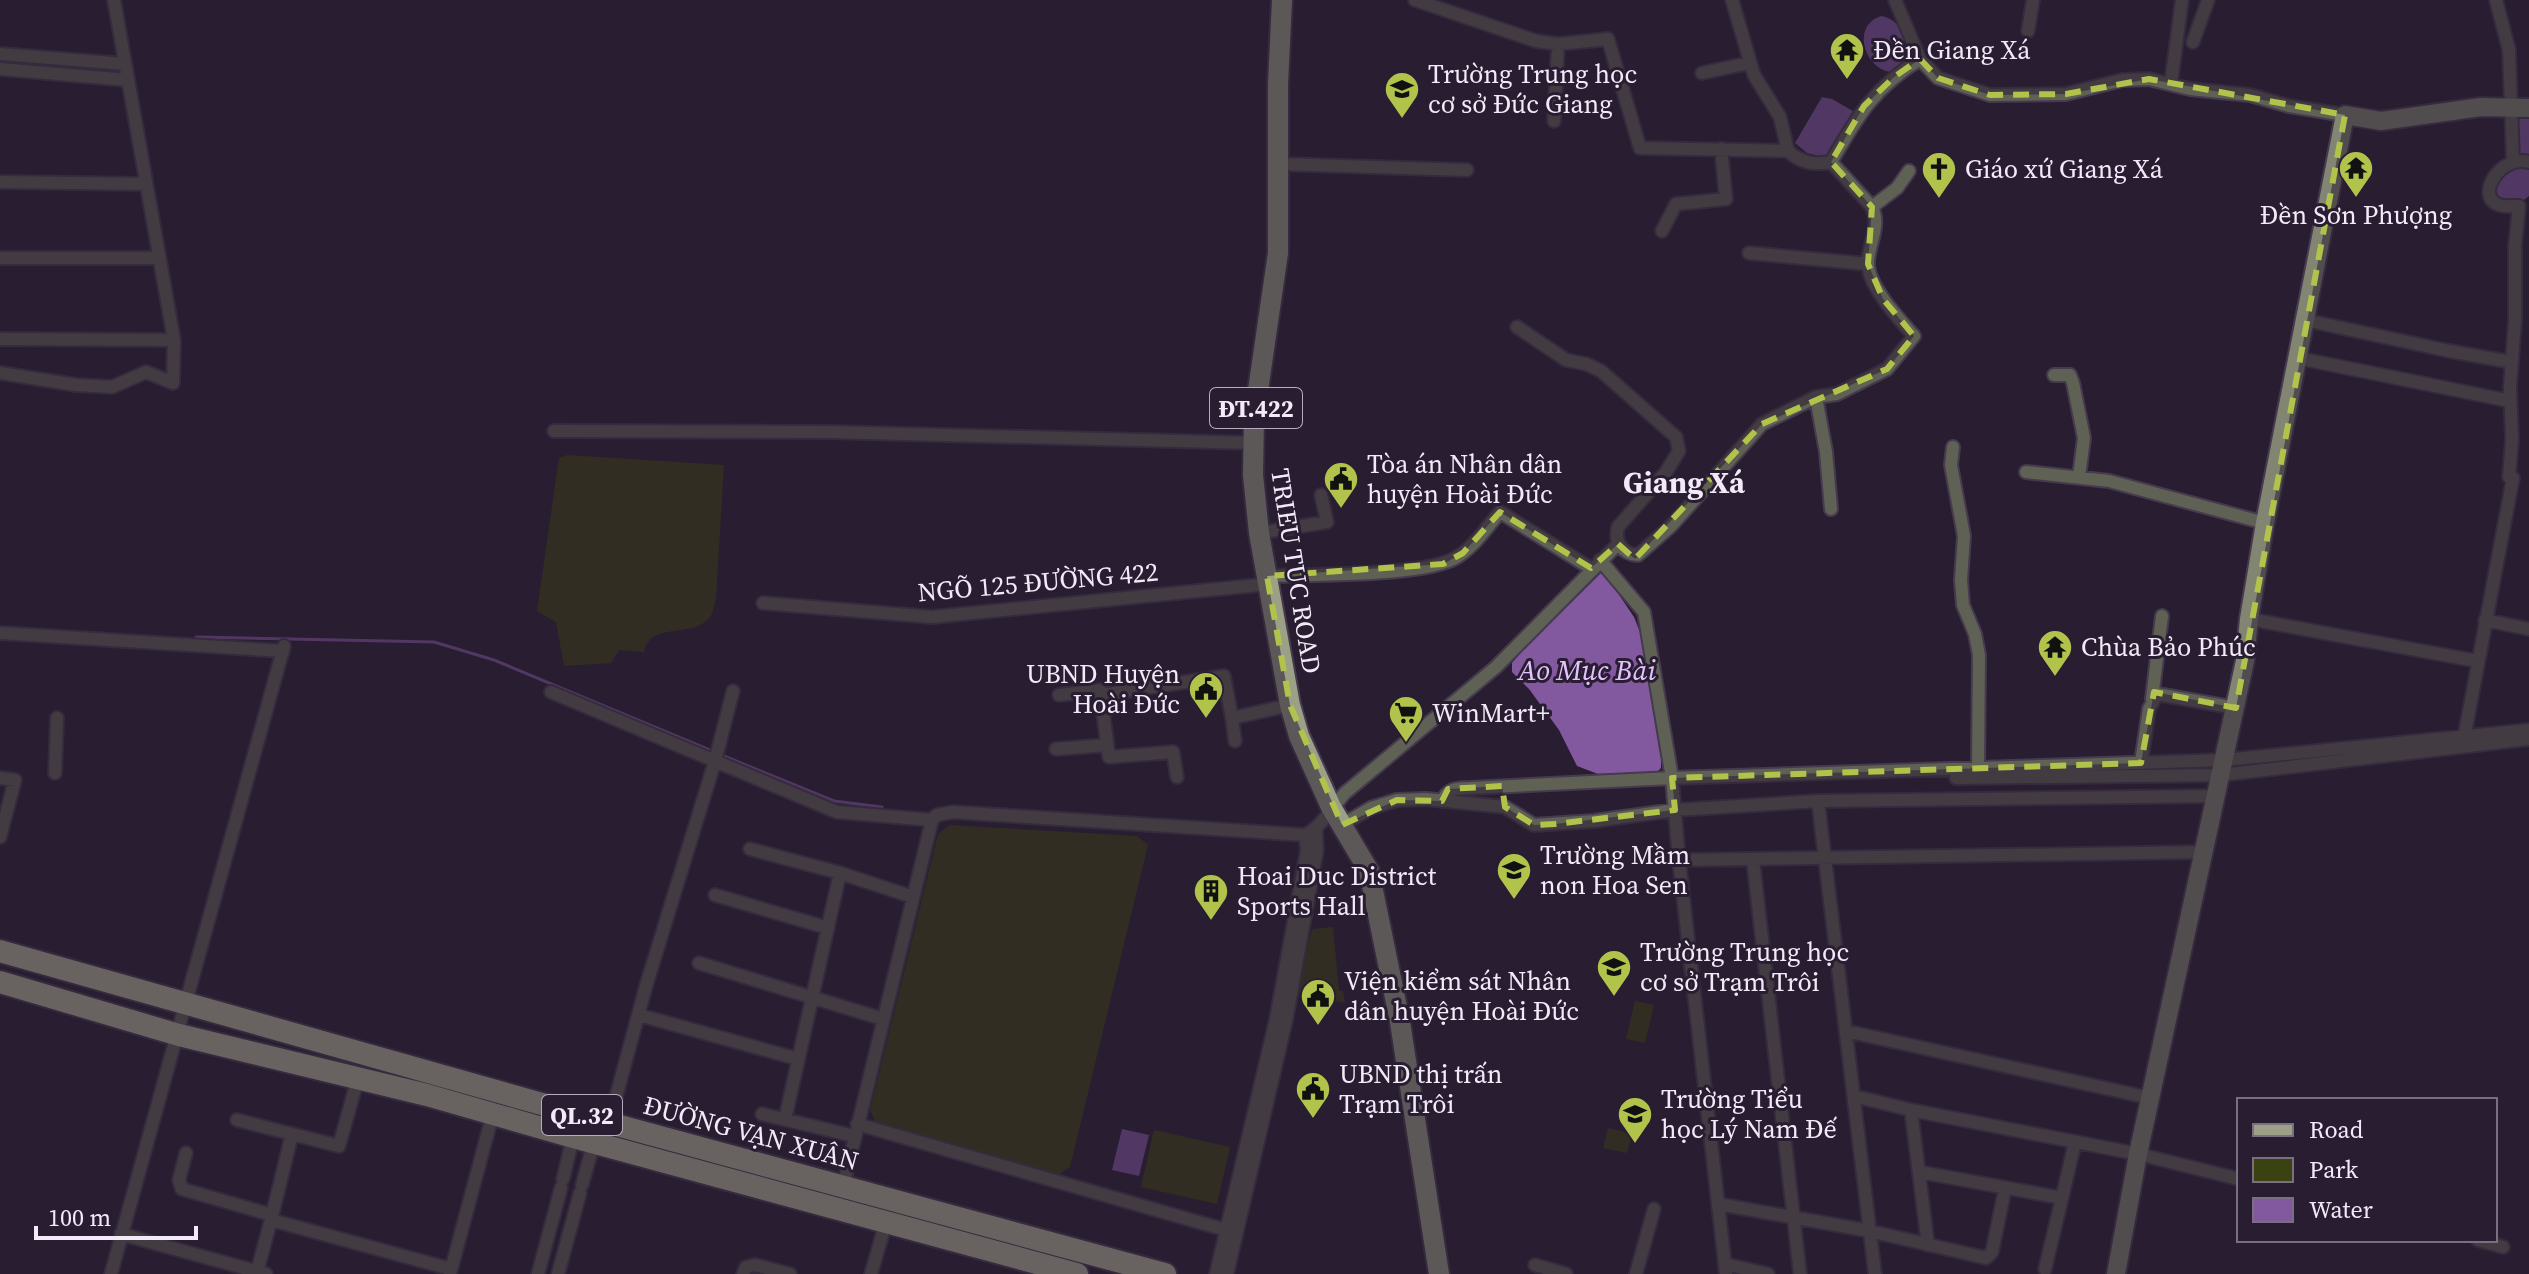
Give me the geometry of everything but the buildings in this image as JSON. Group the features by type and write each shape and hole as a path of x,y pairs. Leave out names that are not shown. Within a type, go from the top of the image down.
{"highway":[{"name":"ĐƯỜNG VẠN XUÂN","path":"0,951 609,1123 1165,1274"},
{"name":"ĐƯỜNG VẠN XUÂN","path":"0,982 179,1035 493,1113 1077,1274"},
{"path":"1027,1261 1032,1238"}],"main road":[{"name":"TRIEU TUC ROAD","path":"1282,0 1278,84 1278,253 1254,418 1253,475 1259,533 1290,705 1299,736 1336,816"},
{"name":"ĐT.422","path":"1336,816 1369,871 1400,1022 1439,1274"}],"street":[{"path":"0,373 76,385 112,387 146,372 173,383 174,340 114,0"},
{"path":"1417,0 1502,31 1558,44 1608,39 1640,148 1788,151"},
{"path":"1732,0 1749,63 1780,117 1788,151 1797,160 1831,162"},
{"path":"1895,0 1920,59 1938,78 1990,95 2066,94 2122,80 2149,79 2190,89 2250,95 2289,106 2381,121 2481,107 2520,107"},
{"path":"2028,31 2033,0"},
{"path":"2171,83 2182,0"},
{"path":"2193,42 2208,0"},
{"path":"2496,0 2520,107 2513,161"},
{"path":"1554,121 1558,44"},
{"path":"0,54 125,64"},
{"path":"1831,162 1864,106 1894,77 1920,59"},
{"path":"1702,73 1749,63"},
{"path":"0,69 128,80"},
{"path":"2116,1274 2138,1154 2236,708 2265,523 2345,115"},
{"path":"1662,231 1676,204 1726,199 1721,149"},
{"path":"2464,738 2511,477 2511,362 2519,206 2499,205 2491,198 2490,192 2493,176 2513,161 2529,162"},
{"path":"1517,327 1566,360 1601,371 1676,437 1679,451 1666,472 1618,527 1615,536 1618,544 1630,554 1638,555 1671,526 1762,424 1816,397 1837,394 1887,369 1914,336 1883,299 1868,264 1875,235 1876,216 1872,207 1831,162"},
{"path":"1279,164 1467,170"},
{"path":"1872,207 1897,188 1909,171"},
{"path":"0,182 146,184"},
{"path":"1749,253 1868,264"},
{"path":"0,258 159,258"},
{"path":"2305,320 2511,362"},
{"path":"0,339 174,340"},
{"path":"2298,358 2510,401"},
{"path":"2054,375 2070,375 2073,383 2084,438 2079,477"},
{"path":"1816,397 1826,452 1831,509"},
{"path":"554,431 846,432 1253,443"},
{"path":"1953,447 1951,465 1964,536 1963,605 1975,634 1979,655 1978,768"},
{"path":"2026,472 2109,481 2265,523"},
{"path":"1259,533 1327,522 1321,495"},
{"name":"NGÕ 125 ĐƯỜNG 422","path":"763,603 932,617 1268,580 1407,569 1443,564 1463,553 1500,512 1596,565"},
{"path":"843,1187 932,820 937,815 953,812 1311,833 1336,816 1496,667 1618,544"},
{"path":"1596,565 1644,612 1672,778 1725,1269 1768,1274"},
{"path":"2141,763 2162,616"},
{"path":"2249,619 2477,661"},
{"path":"2485,620 2529,629"},
{"path":"0,633 284,649 184,1001 179,1035 111,1274"},
{"path":"1101,695 1224,676 1235,741"},
{"path":"1059,695 1100,690 1109,757 1173,752 1177,777"},
{"path":"609,1123 733,691"},
{"path":"551,692 837,812 932,820"},
{"path":"2152,699 2162,694 2236,708"},
{"path":"1232,718 1290,705"},
{"path":"55,773 57,718"},
{"path":"1442,801 1451,789 1672,778 2141,763 2223,767 2529,730"},
{"path":"1956,778 2223,767 2529,739"},
{"path":"1056,749 1107,745"},
{"path":"0,778 16,774 0,837"},
{"path":"1502,786 1505,807"},
{"path":"1336,816 1397,800 1505,807 1534,825 1675,810 1818,801 2215,796"},
{"path":"1818,801 1875,1274"},
{"path":"1216,1274 1276,1019 1311,833"},
{"path":"1227,1274 1286,1021 1317,850 1311,833"},
{"path":"750,849 840,873 913,897"},
{"path":"1679,860 2206,852"},
{"path":"1753,860 1800,1274"},
{"path":"785,1119 840,873"},
{"path":"715,895 828,928"},
{"path":"699,963 883,1019"},
{"path":"639,1015 798,1059"},
{"path":"1846,1031 2150,1098"},
{"path":"237,1120 339,1146 358,1078"},
{"path":"1854,1096 2138,1154 2237,1179"},
{"path":"1911,1110 1928,1245"},
{"path":"186,1153 179,1180 182,1189 451,1272 493,1113"},
{"path":"762,1114 856,1130 1226,1230"},
{"path":"121,1234 262,1273 271,1217 292,1134"},
{"path":"538,1274 562,1184 583,1140"},
{"path":"558,1274 581,1189 583,1140"},
{"path":"2045,1269 2075,1142"},
{"path":"1920,1172 2062,1198"},
{"path":"1718,1204 1870,1231 1982,1258 1988,1257 2005,1189"},
{"path":"1636,1274 1654,1209"},
{"path":"871,1274 886,1222"},
{"path":"2485,1242 2503,1247"},
{"path":"743,1274 746,1267 755,1265 790,1274"},
{"path":"1535,1265 1566,1274"}],"highlighted area":[{"path":"1920,59 1938,78 1990,95 2066,94 2149,79 2345,115 2236,708 2154,692 2141,763 1672,778 1675,810 1534,825 1505,807 1502,786 1448,789 1442,801 1397,800 1342,825 1290,705 1267,576 1443,564 1463,553 1500,512 1591,568 1618,544 1635,559 1762,424 1887,369 1914,336 1883,299 1868,264 1872,207 1831,162 1864,106 1894,77"}],"green space":[{"path":"567,455 724,465 716,598 711,615 702,624 655,636 644,652 619,650 611,663 564,666 556,622 537,611 559,458"},
{"path":"950,825 1137,836 1148,845 1070,1167 1058,1175 877,1124 870,1111 938,834"},
{"path":"1333,927 1339,991 1343,991 1345,1003 1296,992 1312,929"},
{"path":"1635,1001 1654,1005 1645,1043 1626,1039"},
{"path":"1608,1128 1632,1134 1627,1153 1603,1148"},
{"path":"1154,1130 1230,1147 1217,1204 1141,1187"}],"water":[{"path":"1881,16 1897,25 1912,52 1893,72 1875,64 1865,47 1866,29 1871,21"},
{"path":"1822,97 1853,111 1828,158 1807,153 1795,143"},
{"path":"2529,114 2529,157 2520,158 2515,154 2517,119"},
{"path":"2512,164 2529,168 2529,196 2519,204 2495,202 2491,189"},
{"name":"Ao Mục Bài","path":"1603,571 1634,617 1640,632 1661,759 1661,768 1657,772 1598,774 1577,766 1559,730 1529,689 1512,672 1512,663 1522,651"},
{"path":"1122,1129 1149,1135 1139,1176 1112,1170"}],"waterway":[{"path":"196,637 434,642 494,660 712,751"},
{"path":"719,754 834,801 882,807"}],"place":[{"name":"Đền Giang Xá","path":"1847,81"},
{"name":"Trường Trung học cơ sở Đức Giang","path":"1402,120"},
{"name":"Đền Sơn Phượng","path":"2356,199"},
{"name":"Giáo xứ Giang Xá","path":"1939,200"},
{"name":"Tòa án Nhân dân huyện Hoài Đức","path":"1341,510"},
{"name":"Chùa Bảo Phúc","path":"2055,678"},
{"name":"UBND Huyện Hoài Đức","path":"1206,720"},
{"name":"WinMart+","path":"1406,744"},
{"name":"Trường Mầm non Hoa Sen","path":"1514,901"},
{"name":"Hoai Duc District Sports Hall","path":"1211,922"},
{"name":"Trường Trung học cơ sở Trạm Trôi","path":"1614,998"},
{"name":"Viện kiểm sát Nhân dân huyện Hoài Đức","path":"1318,1027"},
{"name":"UBND thị trấn Trạm Trôi","path":"1313,1120"},
{"name":"Trường Tiểu học Lý Nam Đế","path":"1635,1145"}],"district":[{"name":"Giang Xá","path":"1684,482"}]}
